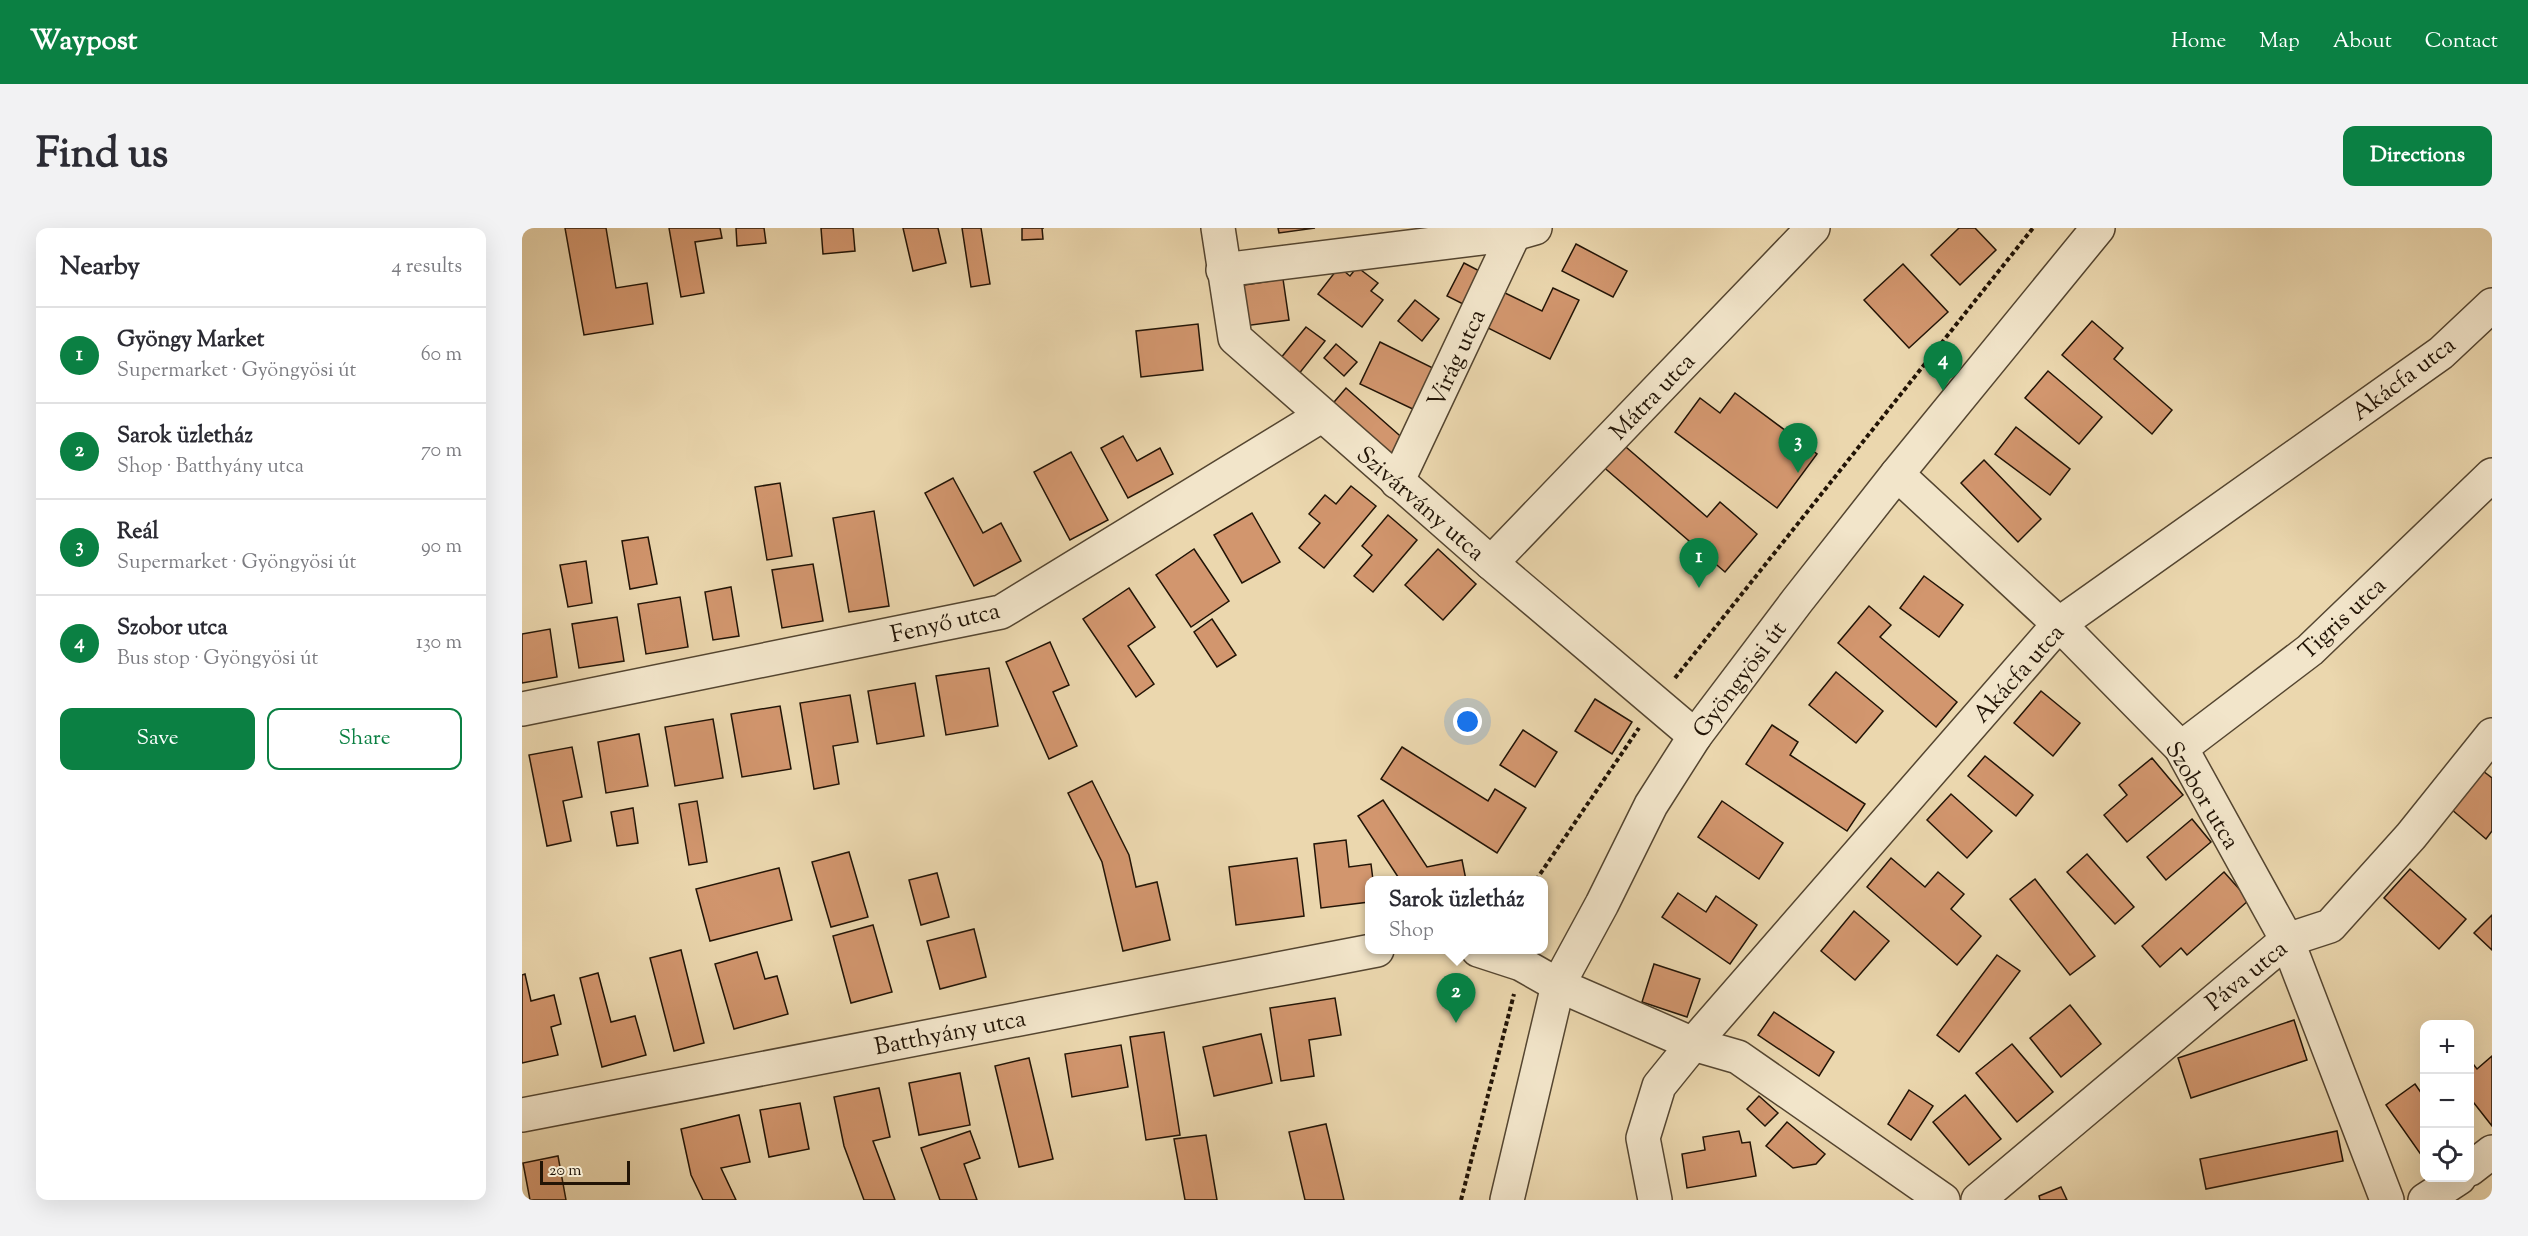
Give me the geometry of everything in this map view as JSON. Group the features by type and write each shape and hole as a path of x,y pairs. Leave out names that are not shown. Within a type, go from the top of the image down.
{"street":[{"name":"Szivárvány utca","path":"1218,228 1235,338 1397,482 1695,736"},
{"name":"Mátra utca","path":"1491,563 1813,228"},
{"name":"Gyöngyösi út","path":"1507,1200 1558,985 1602,904 1651,805 1695,736 1897,474 2098,228"},
{"path":"1223,270 1525,231"},
{"name":"Virág utca","path":"1397,482 1525,231"},
{"name":"Akácfa utca","path":"1655,1200 1643,1138 1659,1086 2059,624 2441,353 2492,305"},
{"name":"Fenyő utca","path":"522,709 1001,612 1321,416"},
{"name":"Szobor utca","path":"1897,474 2059,624 2181,748 2287,939 2387,1200"},
{"name":"Tigris utca","path":"2181,748 2310,650 2492,475"},
{"name":"Páva utca","path":"1978,1200 2287,939 2330,926 2410,836 2492,735"},
{"name":"Batthyány utca","path":"522,1115 1365,952"},
{"path":"1490,954 1521,964 1558,985 1693,1044 1738,1057 1943,1200"},
{"path":"2474,1165 2492,1152"},
{"path":"2425,1200 2453,1182"}],"path":[{"path":"1539,876 1656,702 2033,228"},
{"path":"1461,1200 1521,964"}],"building":[{"path":"565,228 606,228 616,288 647,283 653,324 584,335"},
{"path":"669,228 720,228 722,238 695,242 704,293 681,297"},
{"path":"736,228 764,228 766,243 737,246"},
{"path":"821,228 853,228 855,251 823,254"},
{"path":"903,228 938,228 946,263 913,271"},
{"path":"962,228 981,228 990,284 971,287"},
{"path":"1022,228 1042,228 1043,239 1022,240"},
{"path":"1278,228 1315,228 1279,233"},
{"path":"1959,228 1975,228 1996,250 1960,285 1931,255"},
{"path":"1576,244 1627,271 1613,297 1562,271"},
{"path":"1464,263 1491,277 1475,310 1447,296"},
{"path":"1903,264 1948,312 1909,348 1864,300"},
{"path":"1339,267 1350,276 1357,267 1378,283 1371,291 1383,300 1362,327 1318,294"},
{"path":"1283,279 1289,320 1244,326 1238,286"},
{"path":"1553,288 1579,300 1550,359 1484,326 1501,291 1542,311"},
{"path":"1415,300 1439,319 1422,341 1398,321"},
{"path":"2092,321 2123,348 2114,359 2172,410 2152,434 2062,355"},
{"path":"1198,324 1203,370 1141,377 1136,331"},
{"path":"1306,327 1325,341 1298,375 1280,359"},
{"path":"1380,342 1439,371 1419,412 1360,384"},
{"path":"1336,344 1357,362 1344,376 1324,358"},
{"path":"2048,371 2102,417 2079,444 2025,398"},
{"path":"1346,388 1407,442 1389,462 1329,408"},
{"path":"1735,393 1817,454 1777,508 1675,432 1700,398 1720,413"},
{"path":"2016,427 2070,469 2050,495 1995,454"},
{"path":"1612,435 1707,517 1720,502 1757,534 1725,572 1593,458"},
{"path":"1123,436 1137,461 1160,448 1173,474 1128,498 1101,448"},
{"path":"1071,452 1108,520 1070,540 1034,472"},
{"path":"1984,460 2041,519 2018,542 1961,483"},
{"path":"953,478 983,533 1001,523 1021,561 974,586 925,493"},
{"path":"780,483 792,556 767,560 755,487"},
{"path":"1351,486 1376,506 1324,568 1299,548 1320,523 1309,514 1325,495 1336,504"},
{"path":"874,511 889,606 849,612 833,518"},
{"path":"1252,513 1280,562 1242,583 1214,535"},
{"path":"1388,515 1417,540 1373,592 1354,576 1372,555 1362,546"},
{"path":"648,537 657,584 630,589 622,541"},
{"path":"1194,549 1229,601 1191,627 1156,575"},
{"path":"1438,549 1476,584 1443,620 1405,585"},
{"path":"586,561 592,603 568,607 560,565"},
{"path":"813,564 823,621 782,628 772,570"},
{"path":"1924,576 1963,605 1939,637 1900,608"},
{"path":"731,587 739,636 713,640 705,592"},
{"path":"1129,588 1155,627 1128,646 1154,684 1136,697 1083,619"},
{"path":"680,597 688,647 646,654 638,604"},
{"path":"1869,606 1891,625 1880,637 1957,702 1936,727 1838,643"},
{"path":"617,617 624,661 579,668 572,624"},
{"path":"1212,619 1236,655 1217,667 1194,632"},
{"path":"550,629 557,677 522,683 522,634"},
{"path":"1050,642 1069,685 1053,692 1077,746 1049,759 1006,662"},
{"path":"989,668 998,726 946,735 936,676"},
{"path":"1836,672 1883,711 1856,743 1809,705"},
{"path":"915,683 924,736 877,744 868,691"},
{"path":"2041,691 2080,723 2053,756 2014,723"},
{"path":"850,695 858,742 833,746 839,784 814,789 800,703"},
{"path":"1595,699 1632,722 1612,754 1575,731"},
{"path":"780,706 791,769 742,777 731,714"},
{"path":"713,719 723,778 675,786 665,727"},
{"path":"1772,725 1798,742 1790,755 1865,804 1847,831 1746,764"},
{"path":"1523,730 1557,752 1535,787 1500,765"},
{"path":"639,734 648,786 606,793 598,742"},
{"path":"572,747 582,797 563,801 571,841 547,846 529,755"},
{"path":"1402,747 1488,801 1495,789 1526,808 1497,853 1381,779"},
{"path":"1985,756 2033,795 2016,816 1968,776"},
{"path":"2152,758 2183,795 2127,842 2104,815 2127,795 2119,785"},
{"path":"2483,771 2492,778 2492,831 2486,839 2451,809"},
{"path":"1092,781 1129,855 1136,887 1157,882 1170,940 1123,951 1102,862 1068,793"},
{"path":"1951,794 1992,831 1967,858 1927,820"},
{"path":"1383,800 1427,867 1462,860 1465,876 1397,876 1358,816"},
{"path":"697,801 707,862 689,865 679,804"},
{"path":"1722,801 1783,843 1759,879 1698,837"},
{"path":"633,808 638,843 617,846 611,812"},
{"path":"2192,819 2211,842 2166,880 2147,857"},
{"path":"1346,840 1349,867 1371,864 1372,876 1365,876 1365,902 1321,908 1314,844"},
{"path":"849,852 868,917 831,927 812,862"},
{"path":"2087,854 2134,907 2115,924 2067,872"},
{"path":"1297,858 1304,916 1236,925 1229,867"},
{"path":"1891,858 1925,887 1938,872 1964,894 1951,909 1981,936 1957,965 1867,887"},
{"path":"779,868 792,920 710,941 696,889"},
{"path":"2410,869 2466,919 2439,949 2384,898"},
{"path":"2224,872 2249,900 2187,955 2181,948 2160,967 2142,946"},
{"path":"937,873 949,917 921,925 909,880"},
{"path":"2035,879 2095,956 2070,975 2010,899"},
{"path":"1678,893 1706,912 1716,896 1757,925 1730,964 1662,917"},
{"path":"1854,911 1889,941 1855,980 1821,951"},
{"path":"2492,915 2492,950 2474,933"},
{"path":"873,925 892,992 851,1003 833,936"},
{"path":"974,929 986,977 940,989 927,941"},
{"path":"681,950 704,1043 674,1051 650,958"},
{"path":"757,952 765,979 777,976 788,1014 734,1029 715,964"},
{"path":"1997,955 2020,971 1959,1052 1937,1035"},
{"path":"1654,964 1700,979 1687,1017 1642,1002"},
{"path":"598,973 611,1022 635,1016 646,1055 602,1067 580,978"},
{"path":"525,974 531,1001 554,995 561,1024 551,1027 558,1055 522,1063 522,975"},
{"path":"1335,998 1341,1035 1309,1040 1314,1076 1281,1081 1270,1008"},
{"path":"2070,1005 2101,1044 2061,1077 2030,1038"},
{"path":"1774,1012 1834,1052 1819,1076 1758,1035"},
{"path":"2294,1020 2307,1060 2191,1098 2178,1058"},
{"path":"1164,1032 1180,1135 1146,1140 1130,1037"},
{"path":"1261,1034 1272,1083 1214,1096 1203,1047"},
{"path":"2012,1044 2053,1092 2017,1122 1976,1073"},
{"path":"1121,1045 1128,1087 1072,1097 1065,1054"},
{"path":"2492,1056 2492,1126 2474,1103 2474,1065 2477,1069"},
{"path":"1029,1058 1053,1159 1019,1167 995,1066"},
{"path":"960,1073 970,1125 919,1135 909,1083"},
{"path":"2415,1084 2420,1091 2420,1153 2386,1105"},
{"path":"879,1088 890,1137 873,1141 895,1200 864,1200 844,1146 834,1097"},
{"path":"1909,1090 1933,1106 1911,1140 1888,1124"},
{"path":"1965,1095 2001,1139 1969,1165 1933,1122"},
{"path":"1759,1096 1778,1113 1765,1126 1747,1109"},
{"path":"800,1103 809,1149 769,1157 760,1110"},
{"path":"739,1115 750,1162 721,1168 736,1200 703,1200 691,1175 681,1129"},
{"path":"1787,1122 1825,1154 1816,1164 1793,1168 1766,1146"},
{"path":"1326,1124 1344,1200 1305,1200 1289,1132"},
{"path":"970,1131 980,1158 964,1164 977,1200 940,1200 921,1148"},
{"path":"1739,1131 1742,1143 1750,1142 1756,1176 1687,1188 1682,1154 1705,1150 1703,1137"},
{"path":"2337,1131 2343,1161 2206,1189 2200,1159"},
{"path":"1206,1135 1217,1200 1185,1200 1174,1139"},
{"path":"558,1156 566,1200 530,1200 523,1163"},
{"path":"2061,1187 2067,1200 2040,1200 2039,1196"}],"place":[{"name":"Szobor utca","path":"1943,391"},
{"name":"Reál","path":"1798,473"},
{"name":"Gyöngy Market","path":"1699,588"},
{"name":"Sarok üzletház","path":"1456,1023"}]}
